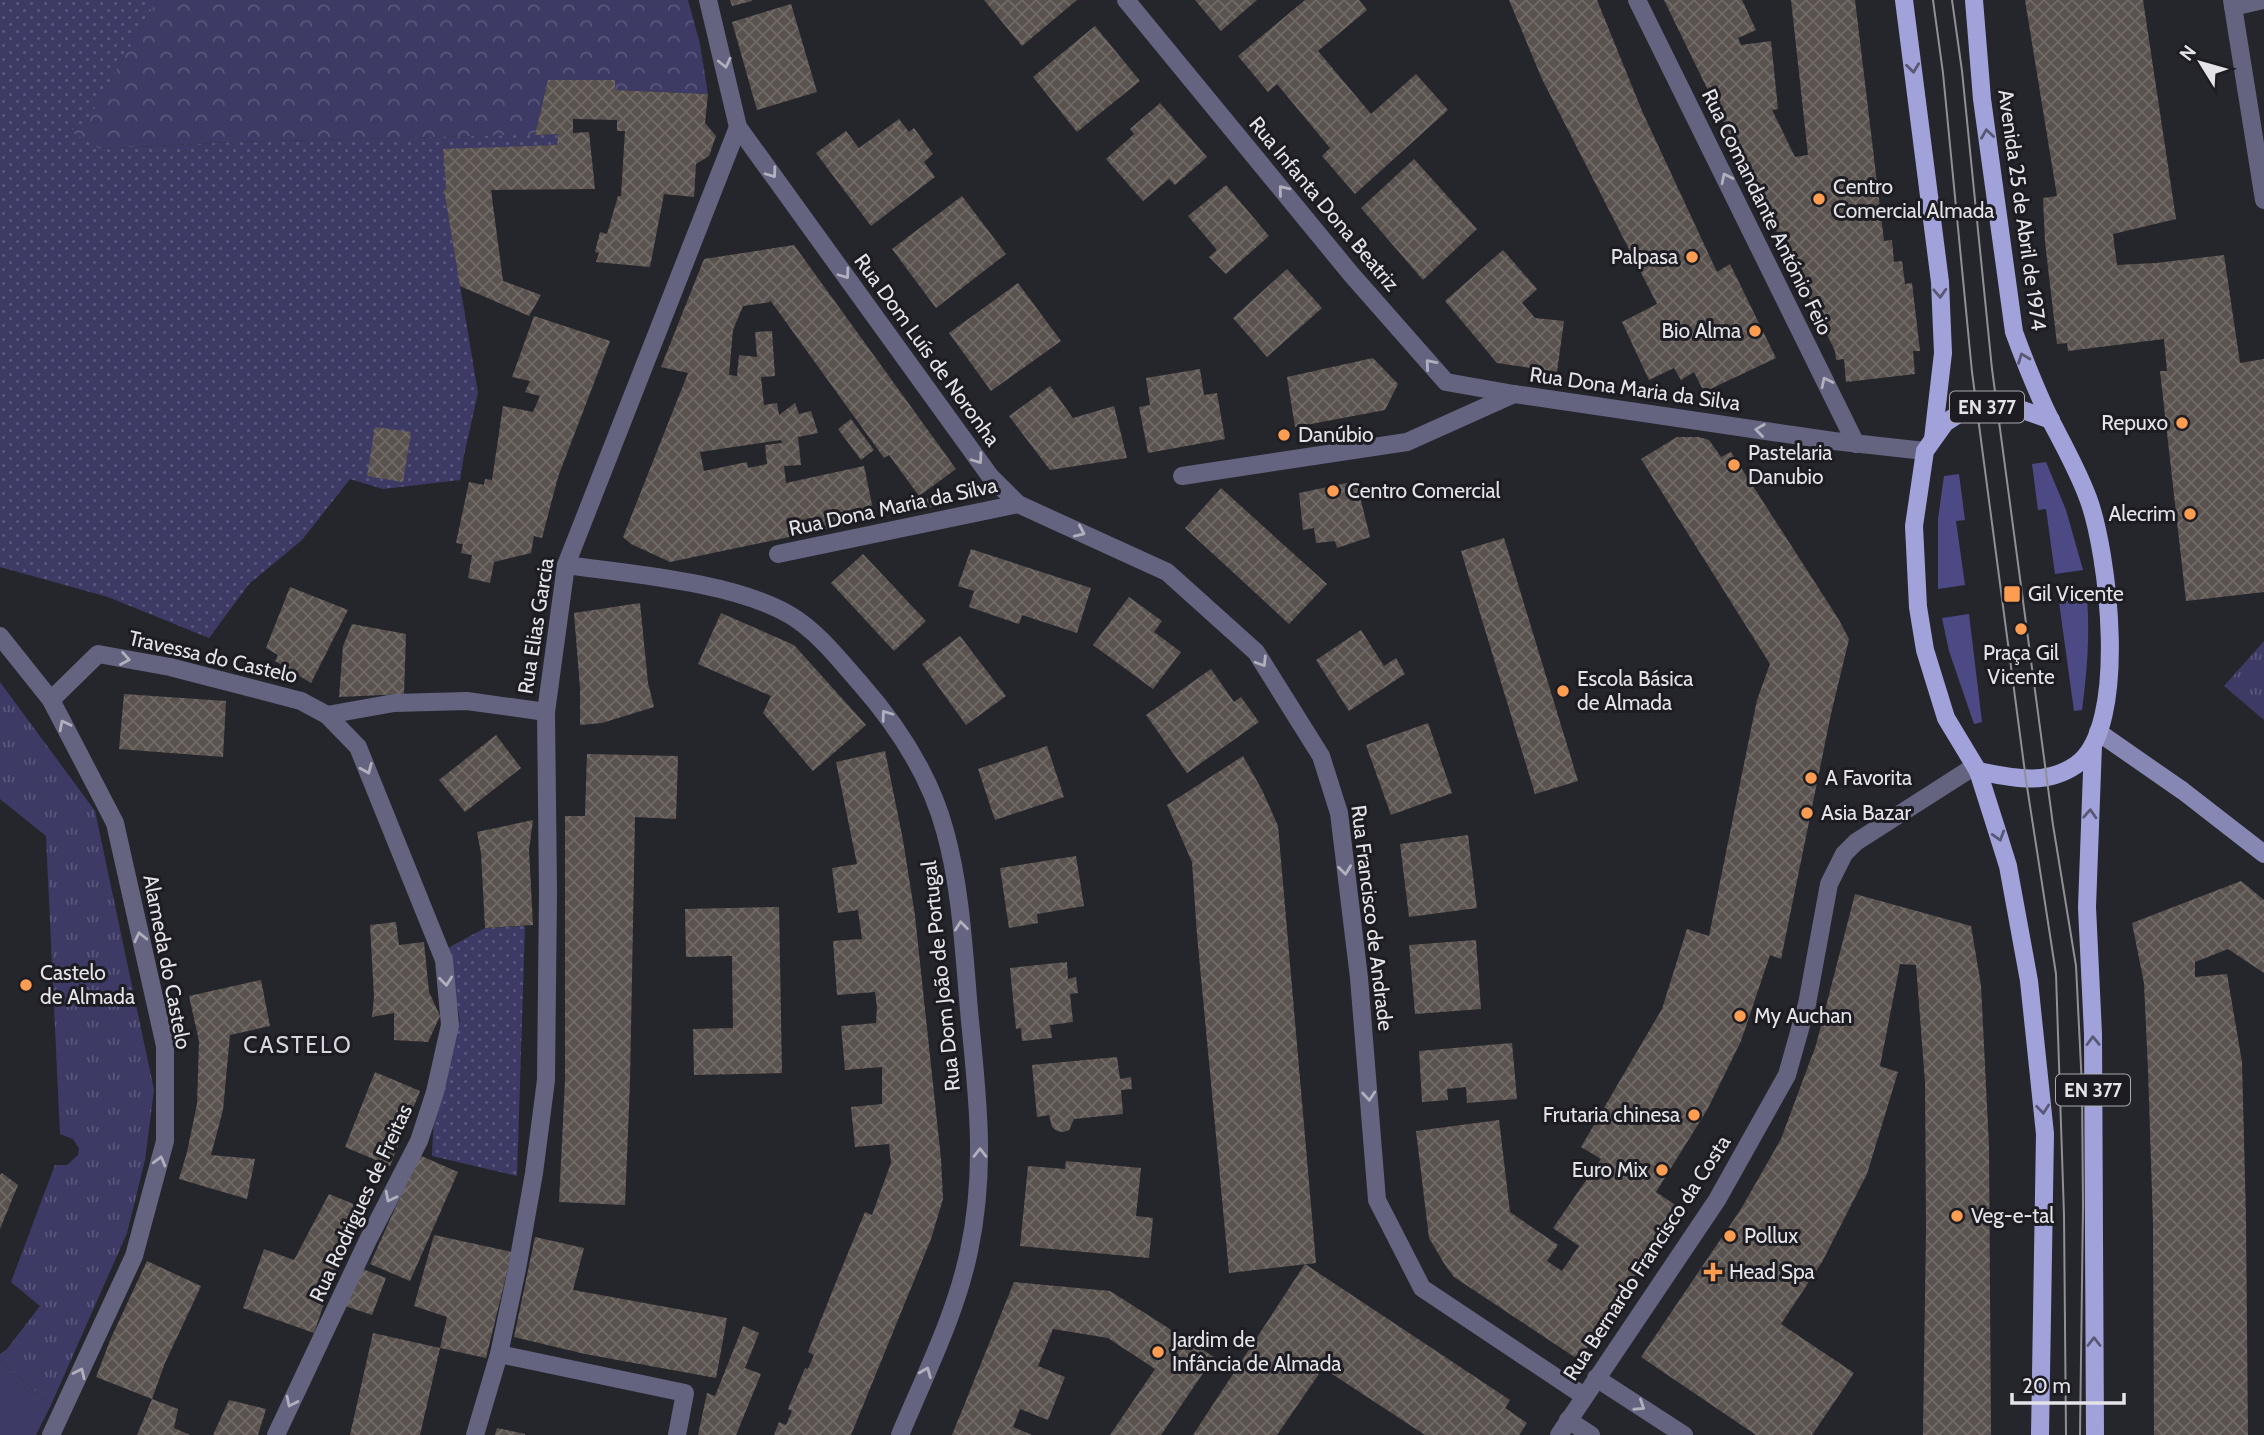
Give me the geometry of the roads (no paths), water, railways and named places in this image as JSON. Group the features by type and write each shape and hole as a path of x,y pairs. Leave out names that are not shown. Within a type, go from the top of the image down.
{"main road":[{"name":"EN 377","path":"1904,0 1940,282 1943,353 1914,526 1917,607 1925,650 1946,718 1977,769 2008,866 2029,981 2045,1134 2040,1435"},
{"name":"Avenida 25 de Abril de 1974","path":"1974,0 1982,99 2014,332 2051,420"},
{"name":"EN 377","path":"1929,445 1945,423 1963,411 1977,408 2014,407 2051,420 2089,500 2100,542 2111,640 2108,693 2096,738 2087,907 2093,1034 2095,1435"},
{"path":"1977,769 2026,780 2047,778 2079,763 2096,738 2183,791 2264,854"}],"street":[{"path":"708,0 738,127"},
{"name":"Rua Infanta Dona Beatriz","path":"1126,0 1351,274 1446,382 1514,394"},
{"name":"Rua Comandante António Feio","path":"1637,0 1856,444"},
{"path":"2263,0 2233,3 2264,200"},
{"name":"Rua Dom Luís de Noronha","path":"738,127 990,475 1018,504"},
{"name":"Rua Elias Garcia","path":"475,1435 499,1354 526,1224 546,1080 546,712 566,565 738,127"},
{"name":"Rua Dona Maria da Silva","path":"1182,476 1407,442 1514,394 1856,444 1929,445"},
{"name":"Rua Dona Maria da Silva","path":"778,554 1018,504"},
{"name":"Rua Francisco de Andrade","path":"1018,504 1167,572 1256,652 1321,756 1339,813 1359,978 1377,1200 1422,1288 1584,1396"},
{"name":"Rua Dom João de Portugal","path":"566,565 720,590 771,606 795,619 830,649 881,707 907,744 933,796 945,829 955,874 980,1118 981,1161 969,1252 956,1298 900,1435"},
{"name":"Alameda do Castelo","path":"0,636 51,700 115,823 165,1046 165,1141 134,1256 51,1435"},
{"name":"Travessa do Castelo","path":"51,700 98,654 170,667 301,701 327,715"},
{"path":"327,715 394,703 467,701 546,712"},
{"name":"Rua Rodrigues de Freitas","path":"276,1435 368,1240 419,1141 435,1092 450,1025 444,960 405,860 358,747 327,715"},
{"name":"Rua Bernardo Francisco da Costa","path":"1563,1428 1717,1200 1787,1075 1807,1004 1829,884 1844,854 1868,835 1977,769"},
{"path":"499,1354 685,1393 677,1435"},
{"path":"1596,1378 1684,1435"},
{"path":"1563,1428 1591,1435"}],"tram line":[{"path":"1933,0 1943,73 1972,372 2026,780 2056,974 2064,1215 2066,1435"},
{"path":"1952,0 1962,71 1992,369 2053,825 2076,966 2082,1087 2080,1435"}],"place":[{"name":"Centro Comercial Almada","path":"1819,199"},
{"name":"Palpasa","path":"1692,257"},
{"name":"Bio Alma","path":"1755,331"},
{"name":"Repuxo","path":"2182,423"},
{"name":"Danúbio","path":"1284,435"},
{"name":"Pastelaria Danubio","path":"1734,465"},
{"name":"Centro Comercial","path":"1333,491"},
{"name":"Alecrim","path":"2190,514"},
{"name":"Gil Vicente","path":"2012,594"},
{"name":"Praça Gil Vicente","path":"2021,629"},
{"name":"Escola Básica de Almada","path":"1563,691"},
{"name":"A Favorita","path":"1811,778"},
{"name":"Asia Bazar","path":"1807,813"},
{"name":"Castelo de Almada","path":"26,985"},
{"name":"My Auchan","path":"1740,1016"},
{"name":"Frutaria chinesa","path":"1694,1115"},
{"name":"Euro Mix","path":"1662,1170"},
{"name":"Veg-e-tal","path":"1957,1216"},
{"name":"Pollux","path":"1730,1236"},
{"name":"Head Spa","path":"1713,1272"},
{"name":"Jardim de Infância de Almada","path":"1158,1352"}],"district":[{"name":"CASTELO","path":"298,1045"}]}
